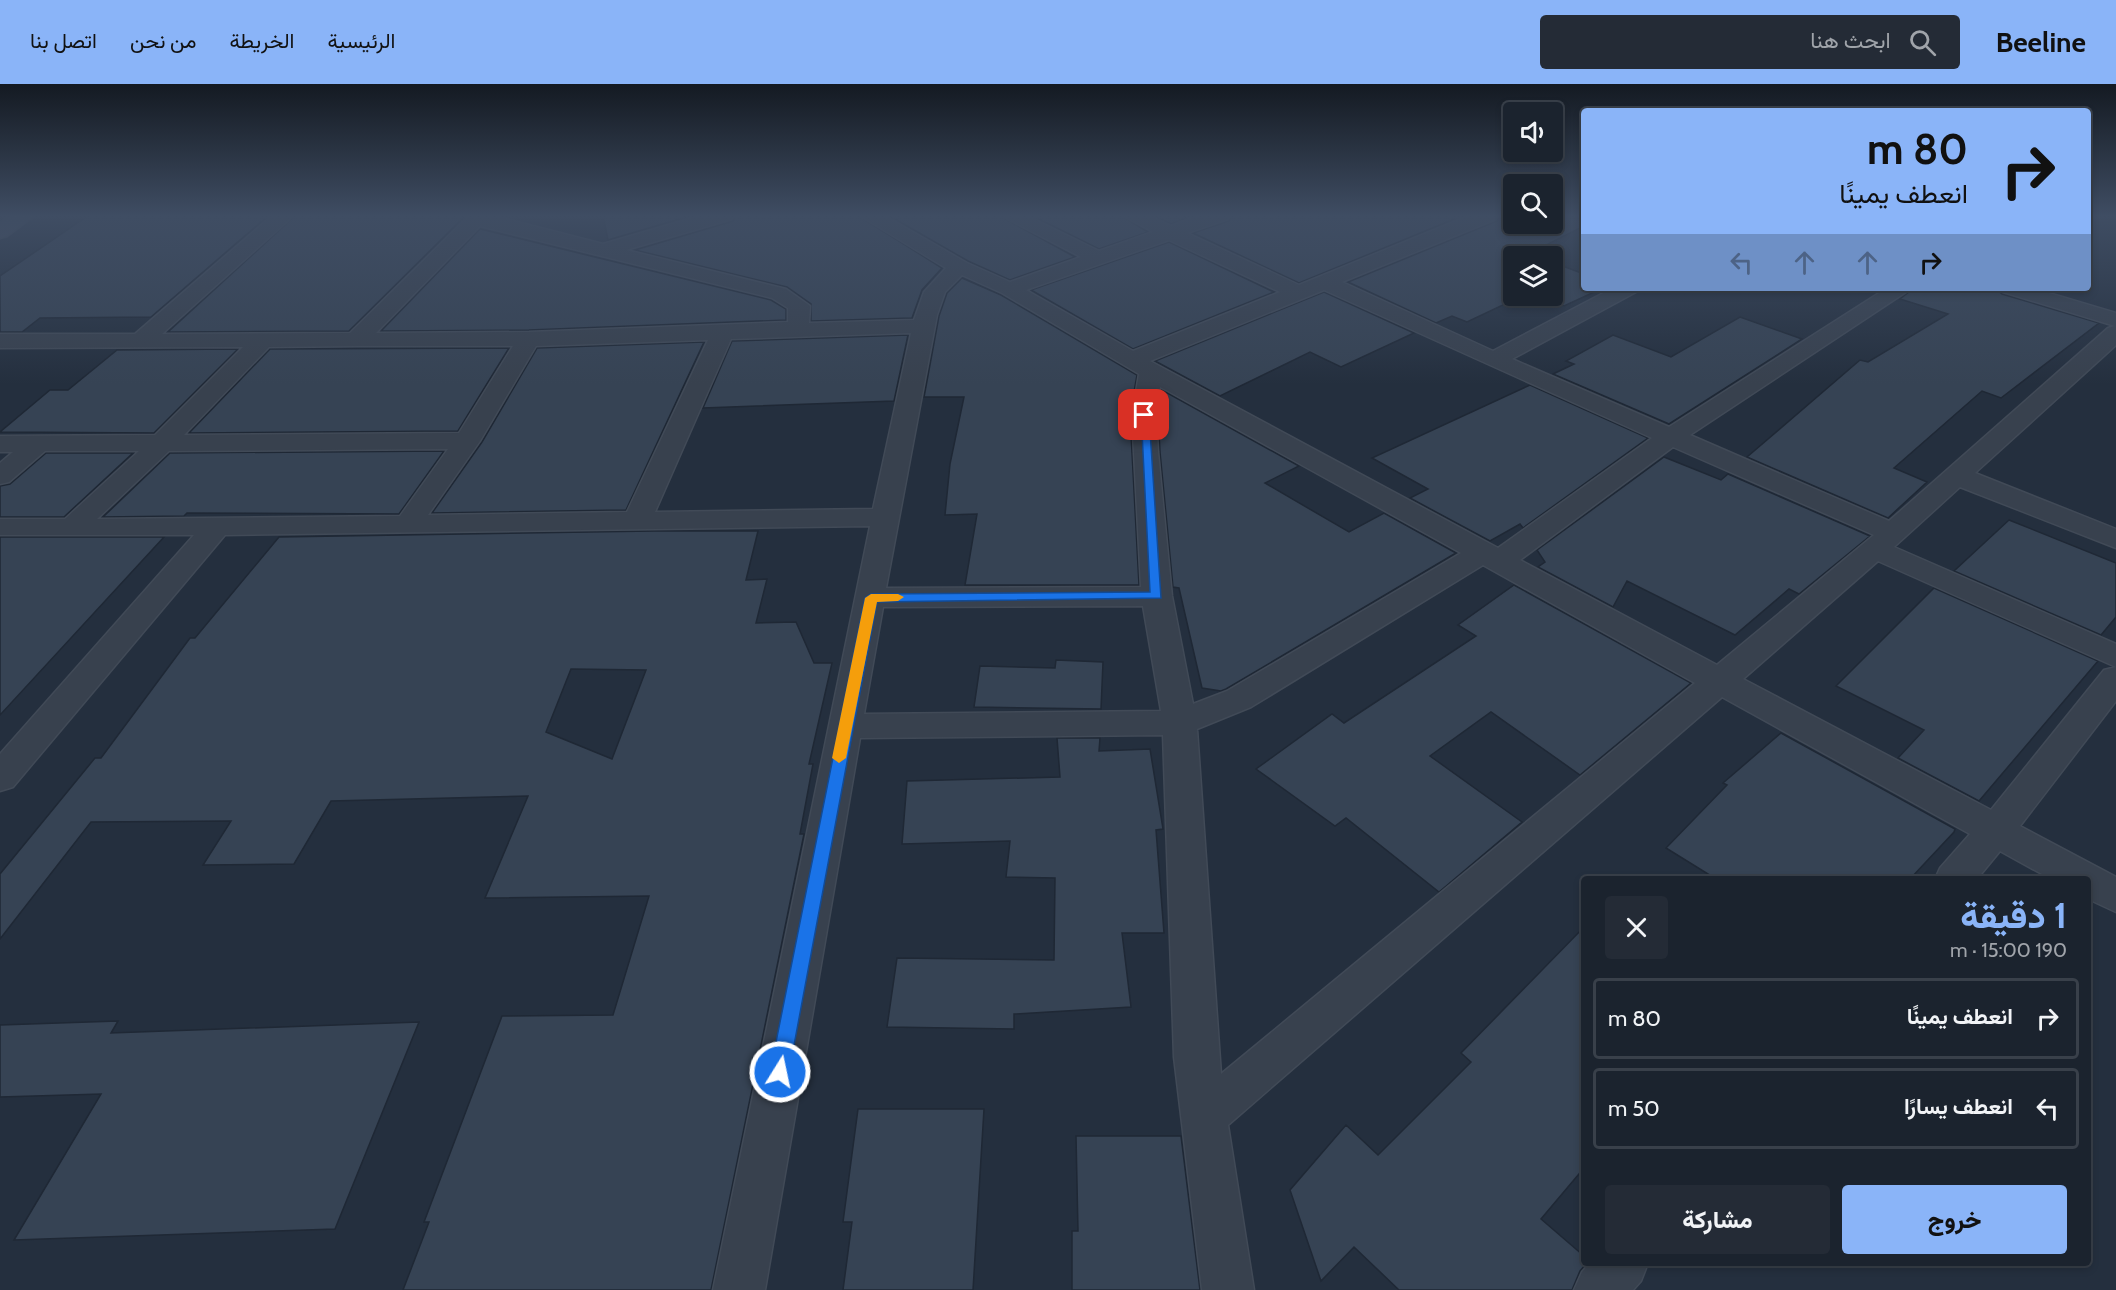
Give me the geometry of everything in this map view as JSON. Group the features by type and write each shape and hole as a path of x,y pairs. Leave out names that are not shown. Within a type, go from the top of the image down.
{"street":[{"path":"140,341 220,271"},
{"path":"356,340 425,271"},
{"path":"691,271 779,293 799,306 799,322 794,329"},
{"path":"739,1290 871,598 884,517 924,326 932,295 938,284 954,271"},
{"path":"970,271 1009,289 1142,366 2080,876"},
{"path":"1009,289 1060,271"},
{"path":"1254,271 1299,292"},
{"path":"1142,366 1299,292 1350,271"},
{"path":"1324,282 1670,437 2116,656"},
{"path":"1494,360 1623,291"},
{"path":"845,726 1180,723 1239,699 1492,556 1670,437 1896,291"},
{"path":"1206,1115 1884,541 2115,331 2017,291"},
{"path":"0,341 529,339 722,335 794,329 924,326"},
{"path":"637,520 722,335"},
{"path":"408,524 467,441 529,339"},
{"path":"72,527 161,444 262,341"},
{"path":"1142,366 1156,596 1180,723 1196,1057 1206,1115 1228,1290"},
{"path":"0,444 467,441"},
{"path":"0,476 38,444"},
{"path":"1955,475 2116,539"},
{"path":"0,527 217,527 884,517"},
{"path":"0,778 217,527"},
{"path":"871,598 1156,596"},
{"path":"1957,876 1996,830 2116,678"},
{"path":"2091,882 2116,896"},
{"path":"1600,1290 1620,1266"}],"building":[{"path":"7,271 204,271 151,317 40,318 22,332 0,332 0,276"},
{"path":"234,271 409,271 349,331 168,332"},
{"path":"439,271 653,271 771,300 786,309 786,320 529,330 381,331"},
{"path":"722,271 939,271 922,290 912,318 811,321 811,304 787,287"},
{"path":"991,271 1035,271 1010,280"},
{"path":"1085,271 1230,271 1274,292 1133,349 1031,290"},
{"path":"1274,271 1327,271 1299,283"},
{"path":"1374,271 1503,271 1503,305 1467,322 1452,316 1436,323 1348,282"},
{"path":"1563,271 1581,273 1581,291 1596,291 1564,306"},
{"path":"962,278 1001,295 1137,375 1130,415 1139,585 965,585 977,514 945,515 950,464 964,397 924,397 939,316 947,293"},
{"path":"1910,291 1998,291 2099,323 2001,398 1982,391 1894,468 1927,482 1888,518 1747,457 1860,360 1868,362 1948,314 1900,299"},
{"path":"1324,292 1414,333 1341,367 1310,352 1220,396 1155,361"},
{"path":"1740,317 1802,339 1669,424 1553,374 1574,364 1566,361 1613,335 1671,357"},
{"path":"908,335 894,401 703,408 732,341"},
{"path":"704,342 626,510 432,513 482,442 537,348"},
{"path":"509,348 458,431 189,433 270,349"},
{"path":"238,349 154,433 0,432 50,390 68,390 117,350"},
{"path":"1530,385 1648,438 1523,528 1520,524 1490,541 1410,498 1428,489 1372,458"},
{"path":"1162,390 1299,466 1265,483 1349,532 1384,513 1456,553 1226,689 1221,691 1202,688 1179,588 1173,587 1160,452 1158,415"},
{"path":"444,451 399,514 187,513 184,516 103,517 170,453"},
{"path":"46,453 133,453 64,517 0,517 0,486 10,484"},
{"path":"1664,457 1721,480 1728,474 1870,536 1799,594 1789,589 1735,635 1627,581 1613,607 1538,567 1545,562 1537,550"},
{"path":"2009,520 2116,563 2116,617 2101,635 1954,571"},
{"path":"758,531 746,580 767,579 756,623 796,622 814,663 832,663 809,764 813,764 800,834 804,834 711,1290 403,1290 429,1222 424,1222 502,1016 613,1015 649,896 485,898 528,796 331,801 294,864 203,865 231,821 91,822 0,939 0,874 95,758 101,758 190,638 195,638 279,537","holes":["571,669 646,670 612,759 546,732"]},
{"path":"0,537 164,537 0,715"},
{"path":"1514,585 1691,683 1580,775 1491,712 1430,756 1522,822 1439,892 1346,818 1335,826 1256,769 1332,714 1344,723 1476,636 1458,625"},
{"path":"1934,588 2098,661 1979,801 1898,758 1924,730 1836,686"},
{"path":"1056,660 1103,662 1101,709 974,707 980,666 1055,668"},
{"path":"1781,733 1955,829 1913,876 1711,876 1666,848 1727,785 1723,783"},
{"path":"1057,738 1100,738 1099,751 1150,749 1163,829 1156,830 1164,933 1122,933 1131,1007 1014,1014 1014,1029 887,1027 897,958 1054,960 1055,878 1006,877 1010,841 902,844 907,781 1060,777"},
{"path":"1581,930 1581,1172 1541,1219 1581,1253 1581,1266 1584,1266 1572,1290 1399,1290 1354,1247 1321,1281 1290,1190 1346,1125 1378,1155 1471,1062 1461,1053"},
{"path":"118,1021 111,1033 419,1022 335,1229 14,1240 101,1094 0,1097 0,1025"},
{"path":"858,1109 984,1109 973,1290 843,1290 852,1222 843,1222"},
{"path":"1076,1136 1181,1136 1200,1290 1072,1290 1072,1231 1078,1231"}],"slow traffic":[{"path":"839,758 871,598 898,597"}],"route":[{"path":"780,1072 871,598 1156,596 1144,415"}]}
